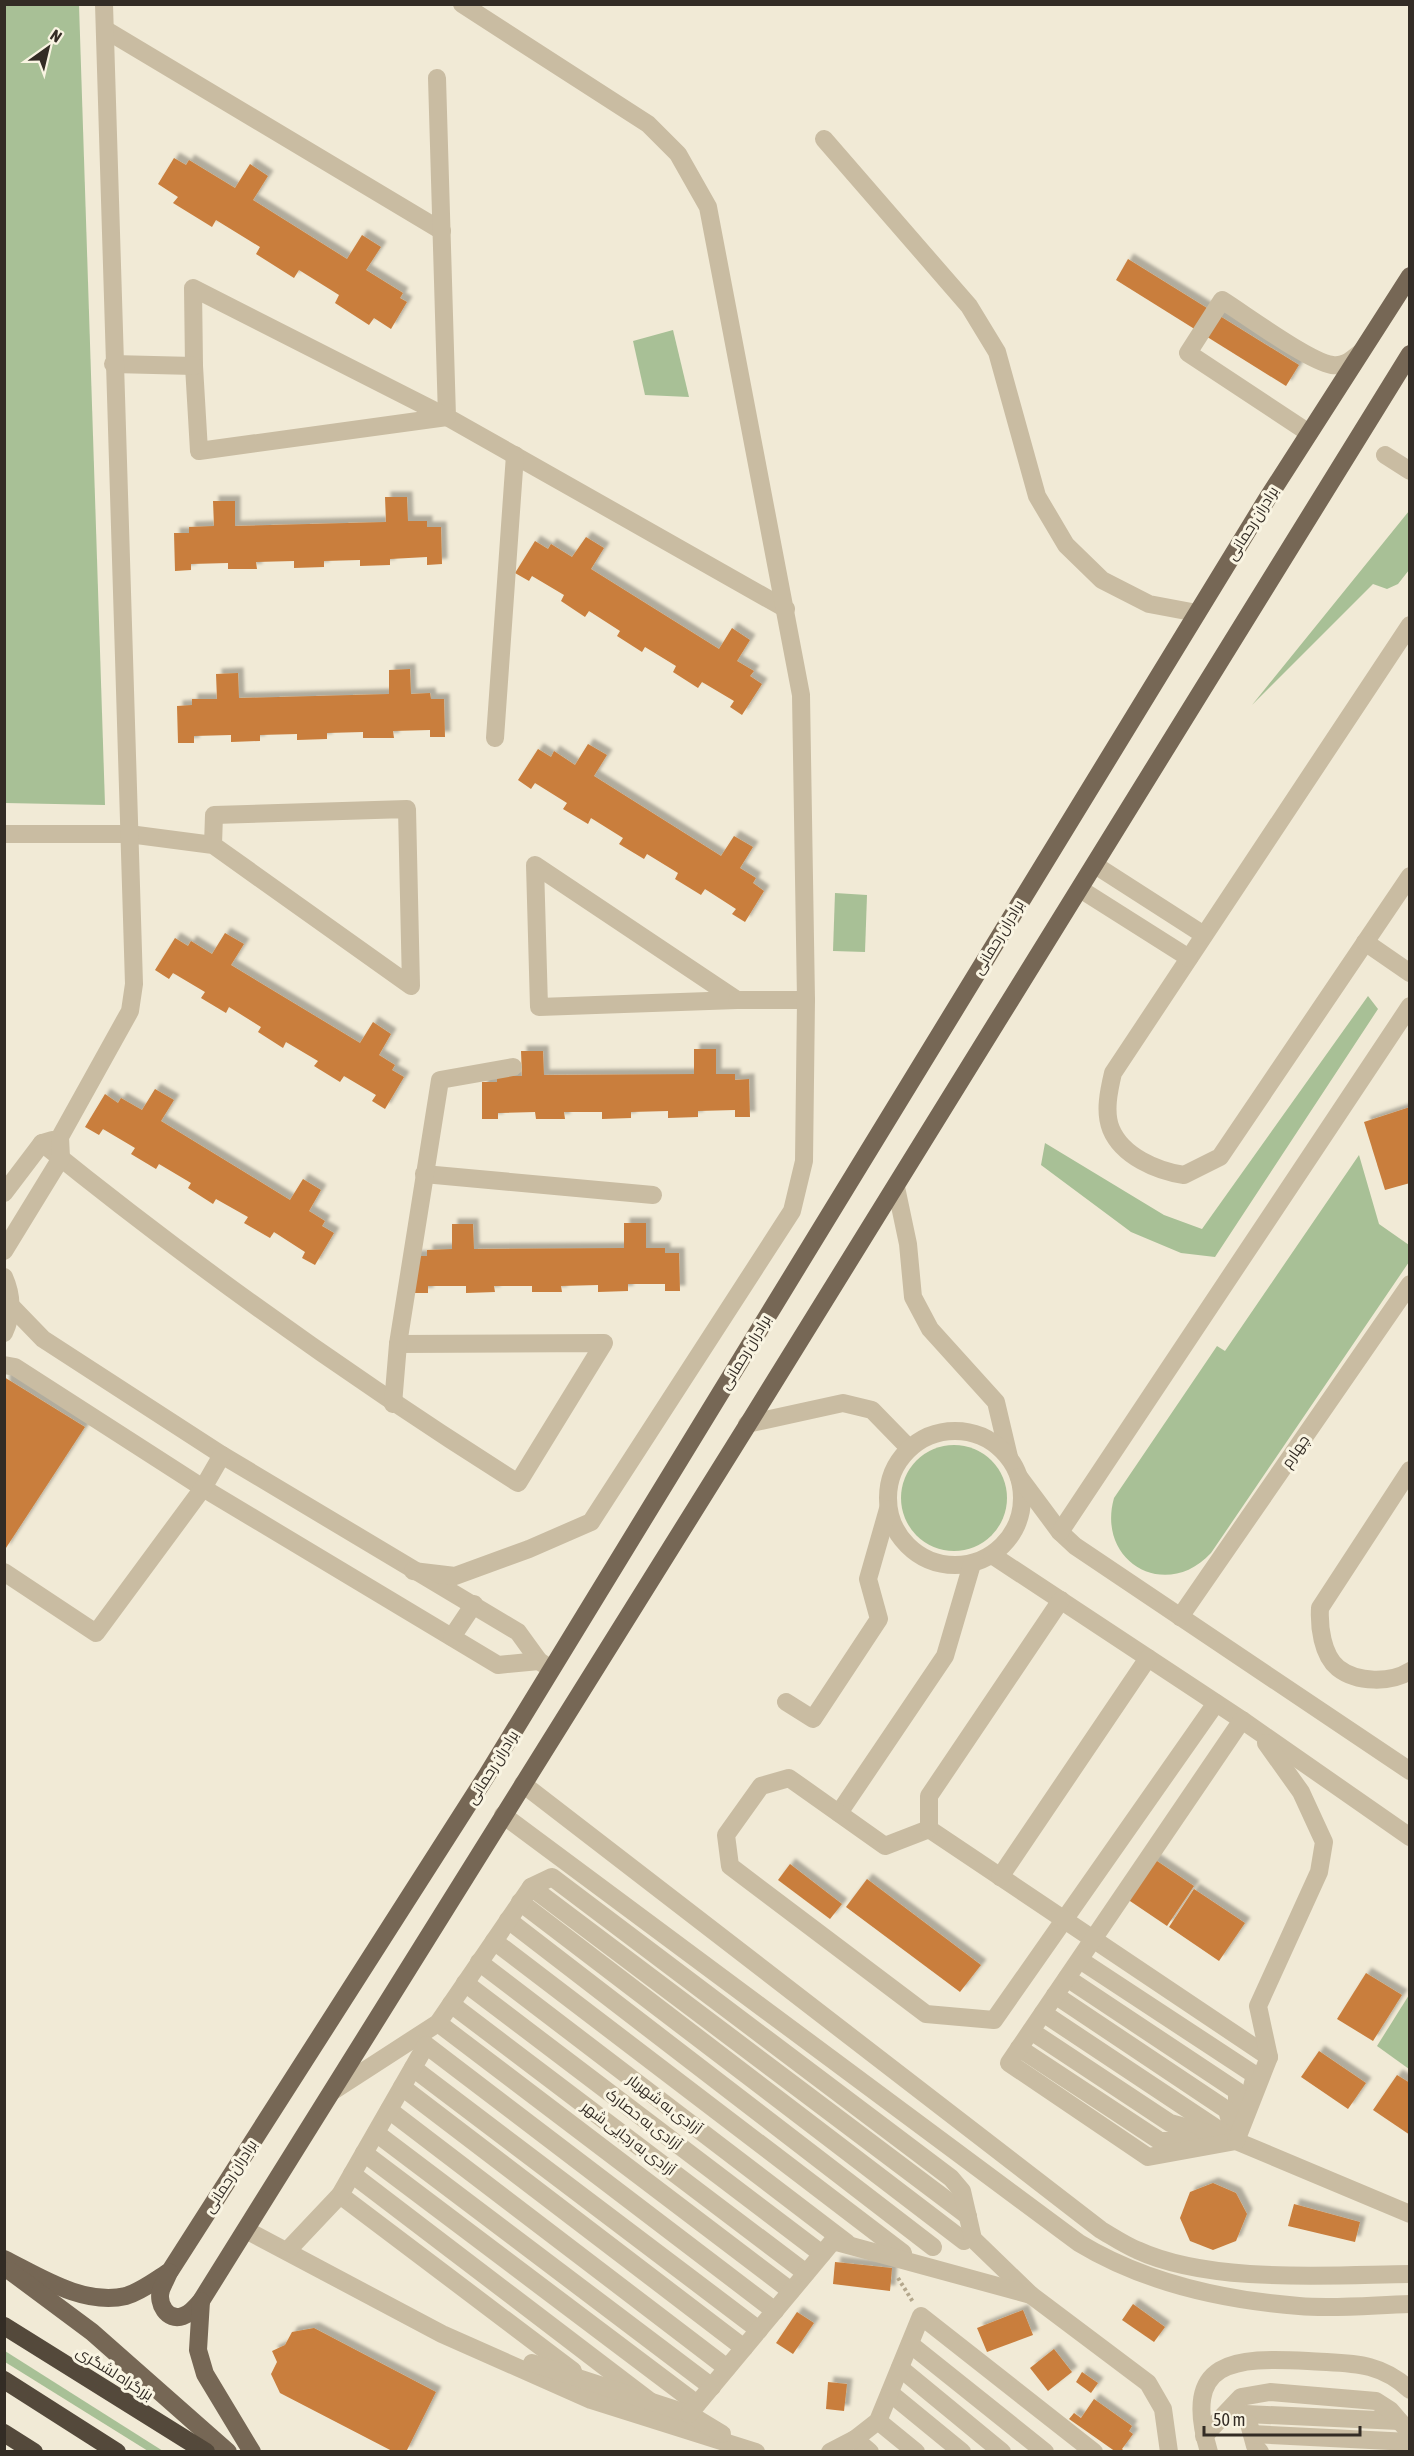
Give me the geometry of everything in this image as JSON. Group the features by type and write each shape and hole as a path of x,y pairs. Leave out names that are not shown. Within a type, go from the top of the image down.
{"highway":[{"name":"بزرگراه لشگری","path":"4,2326 206,2451"},
{"path":"4,2380 117,2451"},
{"path":"4,2433 34,2451"}],"main road":[{"name":"برادران رحمانی","path":"4,2259 59,2286 92,2296 125,2296 148,2286 170,2271 481,1785 545,1665 1309,432 1410,276"},
{"path":"170,2271 160,2290 163,2310 174,2317 182,2317 201,2301 333,2091 1410,354"},
{"path":"4,2267 92,2332 228,2451"},
{"path":"201,2301 198,2350 205,2374 252,2451"}],"street":[{"path":"4,1193 51,1140 130,1011 134,984 113,364 104,4"},
{"path":"413,1571 455,1576 591,1521 792,1211 804,1161 806,1000 801,695 708,207 678,154 648,124 462,4"},
{"path":"106,30 442,231"},
{"path":"437,78 447,417"},
{"path":"824,139 969,306 997,352 1037,496 1066,545 1102,580 1149,604 1197,613"},
{"path":"447,417 199,451 194,366 193,288 447,417 786,609"},
{"path":"1309,432 1188,353 1199,335 1222,300 1314,358 1332,365 1345,364 1361,352"},
{"path":"113,364 194,366"},
{"path":"495,738 515,455"},
{"path":"1385,455 1410,471"},
{"path":"1410,625 1113,1073 1108,1092 1111,1130 1148,1166 1184,1175 1220,1157 1410,876"},
{"path":"4,834 129,834 213,844 411,986 407,809 214,814 213,844"},
{"path":"737,1000 536,865 539,1007 737,1000 806,1000"},
{"path":"1095,865 1204,935"},
{"path":"1080,889 1189,958"},
{"path":"1365,942 1410,973"},
{"path":"1060,1532 1410,1006"},
{"path":"393,1404 398,1344 440,1080 513,1067"},
{"path":"51,1140 61,1158 104,1194 393,1404 518,1483 604,1343 398,1344"},
{"path":"4,1251 61,1158"},
{"path":"424,1174 653,1195"},
{"path":"896,1186 908,1244 913,1297 930,1329 996,1402 1009,1457 1019,1477 1060,1532 1075,1546 1410,1771"},
{"path":"4,1277 11,1292 12,1307 4,1334"},
{"name":"چهارم","path":"1180,1617 1410,1284"},
{"path":"12,1307 43,1339 222,1455 518,1632 545,1665"},
{"path":"4,1365 15,1367 203,1488 498,1665 545,1665"},
{"path":"747,1424 843,1403 872,1410 909,1448"},
{"path":"786,1702 813,1719 879,1619 868,1579 888,1509 888,1486 896,1465 909,1448 928,1436 950,1431 972,1432 992,1442 1009,1457"},
{"path":"4,1572 96,1633 203,1488 222,1455"},
{"path":"1410,1470 1320,1608 1319,1626 1325,1647 1337,1668 1359,1678 1384,1680 1410,1671"},
{"path":"888,1509 902,1539 909,1547 928,1560 950,1565 972,1564 992,1555 1009,1540 1019,1521 1023,1499 1019,1477"},
{"path":"992,1555 1242,1720 1410,1837"},
{"path":"839,1813 945,1656 972,1564"},
{"path":"929,1829 929,1796 1061,1600"},
{"path":"452,1637 474,1604"},
{"path":"1000,1877 1148,1658"},
{"path":"929,1829 885,1846 789,1778 761,1786 726,1835 730,1866 926,2014 994,2020 1216,1703"},
{"path":"1236,2142 1160,2141 1014,2056 1242,1720"},
{"path":"1236,2142 1269,2057 1258,2006 1319,1872 1323,1842 1301,1792 1258,1731"},
{"path":"523,1784 1101,2230 1138,2251 1184,2265 1259,2275 1410,2274"},
{"path":"503,1815 1079,2243 1130,2271 1174,2285 1300,2306 1410,2304"},
{"path":"929,1829 1269,2057"},
{"path":"333,2091 438,2023 531,1887 968,2216 968,2240"},
{"path":"520,1902 968,2240 1031,2295 1148,2383 1163,2409 1169,2451"},
{"path":"508,1920 933,2247"},
{"path":"494,1941 904,2257"},
{"path":"1080,1960 1255,2075 1236,2142"},
{"name":"آزادی به شهریار","path":"479,1962 835,2247"},
{"path":"1067,1978 1238,2091 1236,2142"},
{"name":"آزادی به حصارک","path":"465,1983 835,2247"},
{"path":"1055,1995 1227,2109 1236,2142"},
{"name":"آزادی به رجایی شهر","path":"452,2004 806,2273"},
{"path":"1043,2013 1236,2142"},
{"path":"438,2023 791,2291"},
{"path":"1031,2031 1170,2123 1236,2142 1410,2214"},
{"path":"288,2250 340,2195 426,2045 775,2311"},
{"path":"413,2068 759,2330"},
{"path":"402,2087 744,2348"},
{"path":"389,2110 728,2368"},
{"path":"376,2133 712,2387"},
{"path":"364,2153 693,2409 750,2450"},
{"path":"352,2174 651,2402"},
{"path":"340,2195 585,2380"},
{"path":"246,2230 288,2250 442,2334 591,2400 750,2450"},
{"path":"904,2257 933,2247 968,2240"},
{"path":"693,2409 806,2273 835,2247 904,2257 1031,2295"},
{"path":"1300,2275 1300,2306"},
{"path":"830,2451 855,2439 878,2421 921,2316 1094,2451"},
{"path":"442,2334 651,2402 693,2409"},
{"path":"910,2344 1045,2451"},
{"path":"1207,2444 1201,2407 1206,2386 1215,2373 1232,2364 1258,2358 1364,2365 1383,2370 1410,2390"},
{"path":"900,2368 1002,2451"},
{"path":"890,2393 962,2451"},
{"path":"1207,2444 1244,2405"},
{"path":"1244,2405 1404,2427"},
{"path":"1244,2405 1251,2434 1260,2451"},
{"path":"878,2421 916,2451"},
{"path":"1251,2434 1410,2442"},
{"path":"855,2439 870,2451"}],"path":[{"path":"897,2278 921,2316"}],"green space":[{"path":"5,4 79,5 105,805 5,803"},
{"path":"673,330 689,397 645,395 633,341"},
{"path":"1409,511 1409,570 1398,584 1387,589 1373,584 1252,705"},
{"path":"835,893 867,895 865,952 833,951"},
{"path":"1368,996 1378,1009 1215,1257 1181,1253 1131,1232 1041,1165 1045,1143 1164,1215 1202,1229"},
{"path":"1359,1155 1379,1224 1409,1245 1409,1262 1211,1553 1193,1567 1174,1574 1156,1574 1139,1568 1125,1556 1115,1540 1111,1521 1114,1498 1217,1346 1225,1351"},
{"path":"954,1445 974,1449 992,1460 1003,1478 1007,1498 1003,1518 992,1536 974,1547 954,1551 934,1547 916,1536 905,1518 901,1498 905,1478 916,1460 934,1449"},
{"path":"1409,1995 1409,2069 1377,2046"},
{"path":"5,2351 163,2451 148,2451 5,2362"}],"building":[{"path":"174,158 186,165 189,160 235,188 250,164 268,176 253,200 347,259 362,235 381,247 366,270 403,293 400,298 407,302 391,329 374,318 369,325 335,303 339,295 299,270 294,278 256,254 260,247 216,220 212,227 173,203 178,197 158,184"},
{"path":"1128,259 1299,365 1286,386 1116,280"},
{"path":"385,497 407,497 408,521 427,521 427,527 441,527 442,564 427,565 427,557 390,559 390,565 360,566 360,560 324,561 324,567 294,568 294,561 256,562 257,569 228,569 228,563 191,564 191,570 175,571 174,533 189,533 189,527 214,526 213,501 235,501 235,526 386,522"},
{"path":"586,537 604,548 591,569 719,649 732,628 750,640 737,661 754,671 750,676 762,684 742,715 730,707 734,701 702,682 698,688 673,672 676,666 645,647 642,652 617,636 620,631 589,611 585,617 561,601 564,595 532,576 529,581 515,573 535,541 548,549 551,544 572,557"},
{"path":"410,669 411,694 430,693 431,699 444,699 445,737 430,737 430,730 393,731 394,738 363,738 363,732 327,733 327,739 297,740 297,734 260,735 260,741 231,742 231,735 194,736 194,743 178,743 177,706 192,705 192,699 217,699 216,674 238,673 239,698 389,694 389,670"},
{"path":"588,744 607,755 594,776 721,856 734,836 753,847 740,868 756,878 753,883 764,891 745,922 732,914 736,909 705,889 701,895 675,879 678,873 647,854 644,859 619,844 623,838 591,818 588,824 563,809 567,803 535,783 531,789 518,780 538,749 551,757 554,751 575,765"},
{"path":"225,933 244,944 231,965 360,1043 373,1022 391,1034 379,1055 395,1065 392,1070 404,1077 385,1109 372,1101 376,1095 344,1076 340,1082 314,1066 318,1061 286,1042 283,1048 258,1032 261,1027 229,1007 226,1013 201,998 205,992 173,973 169,979 155,970 175,938 188,946 191,941 212,954"},
{"path":"694,1049 716,1049 716,1074 735,1074 735,1080 749,1079 750,1117 735,1117 735,1110 698,1111 698,1117 668,1118 668,1111 631,1112 631,1118 602,1119 602,1112 564,1112 565,1119 536,1119 535,1112 498,1113 498,1119 482,1119 482,1082 497,1082 497,1076 522,1076 521,1051 543,1051 544,1075 694,1074"},
{"path":"155,1089 174,1100 161,1121 290,1200 303,1179 321,1190 309,1211 325,1221 322,1226 334,1233 315,1265 302,1258 305,1252 274,1232 270,1238 244,1223 248,1217 216,1199 213,1204 188,1188 191,1183 159,1164 156,1169 131,1154 135,1148 103,1129 99,1135 85,1127 105,1094 118,1103 121,1098 142,1110"},
{"path":"1410,1107 1410,1183 1385,1190 1364,1122"},
{"path":"624,1223 646,1223 646,1248 665,1248 665,1253 679,1253 680,1291 665,1291 665,1284 628,1284 628,1291 598,1292 598,1285 561,1286 562,1292 532,1292 532,1286 494,1286 495,1292 466,1293 466,1286 428,1286 428,1293 412,1293 412,1256 427,1256 427,1250 452,1249 452,1224 473,1224 474,1249 624,1248"},
{"path":"4,1377 85,1427 4,1551"},
{"path":"1154,1859 1194,1886 1167,1926 1127,1899"},
{"path":"790,1864 842,1904 830,1919 778,1880"},
{"path":"867,1879 981,1965 960,1992 846,1907"},
{"path":"1194,1889 1245,1923 1219,1961 1169,1927"},
{"path":"1366,1973 1402,1995 1373,2041 1337,2019"},
{"path":"1319,2051 1366,2083 1348,2109 1301,2077"},
{"path":"1397,2075 1410,2083 1410,2135 1373,2110"},
{"path":"1213,2183 1236,2193 1247,2214 1236,2241 1213,2250 1190,2241 1180,2218 1190,2192"},
{"path":"1294,2204 1360,2222 1355,2242 1288,2226"},
{"path":"835,2262 892,2268 890,2291 833,2284"},
{"path":"1133,2304 1165,2327 1154,2342 1122,2320"},
{"path":"1023,2310 1033,2335 987,2352 977,2328"},
{"path":"797,2312 814,2323 793,2354 776,2343"},
{"path":"314,2328 436,2392 406,2452 394,2452 280,2393 271,2374 277,2362 272,2351 285,2345 292,2332"},
{"path":"1054,2349 1072,2372 1048,2391 1030,2368"},
{"path":"1082,2372 1098,2383 1091,2393 1076,2382"},
{"path":"828,2382 847,2384 844,2411 826,2409"},
{"path":"1094,2399 1132,2426 1129,2431 1133,2434 1122,2449 1125,2452 1116,2452 1069,2419 1074,2413 1081,2418"}]}
